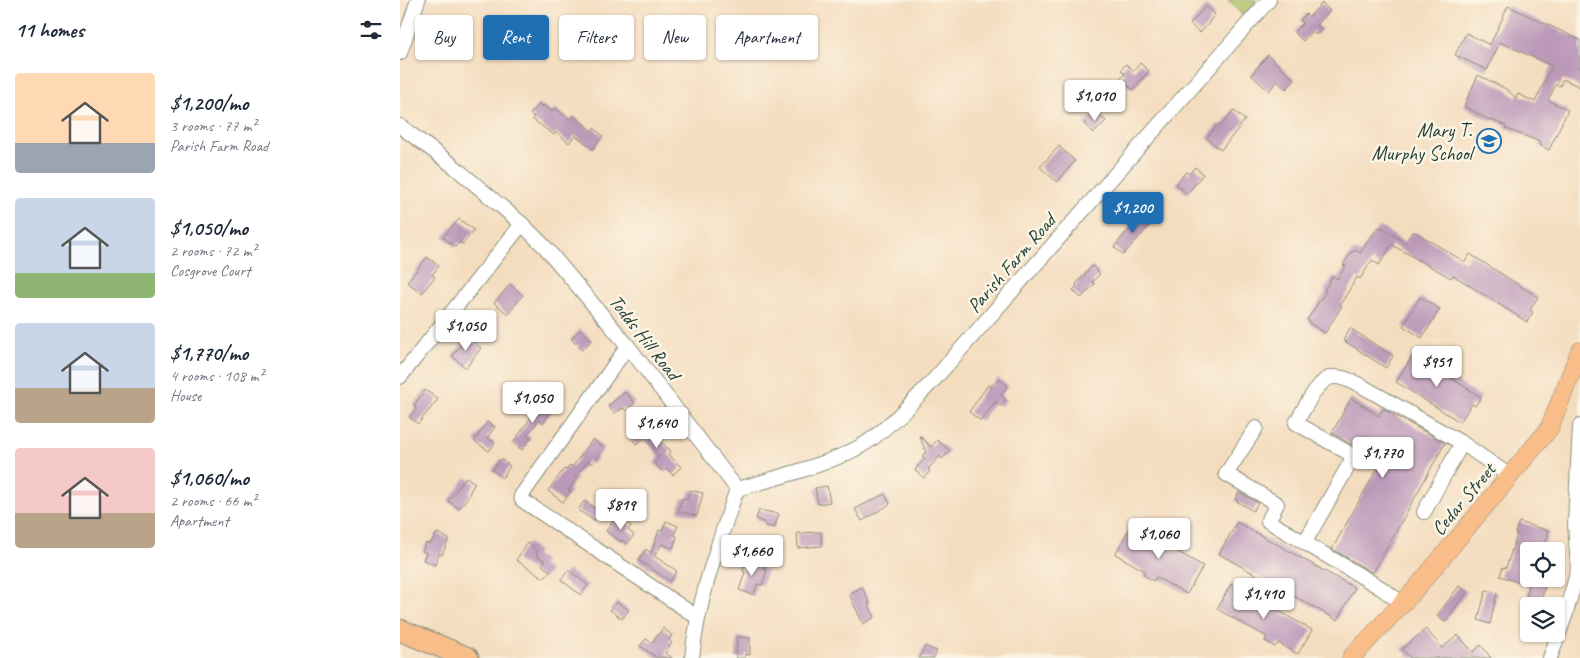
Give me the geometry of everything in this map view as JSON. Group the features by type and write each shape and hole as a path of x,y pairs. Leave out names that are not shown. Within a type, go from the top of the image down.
{"highway":[{"path":"400,630 468,658"}],"main road":[{"name":"Cedar Street","path":"1351,658 1402,603 1549,429 1580,351"}],"street":[{"path":"400,53 418,0"},
{"name":"Parish Farm Road","path":"737,489 810,467 848,453 872,439 904,411 944,369 1269,0"},
{"name":"Todds Hill Road","path":"400,126 451,164 522,224 545,247 628,346 737,489"},
{"path":"400,377 522,224"},
{"path":"628,346 521,496 522,500 698,617"},
{"path":"1306,542 1354,456 1296,423 1320,384 1332,377 1346,378 1360,385 1462,443 1510,476"},
{"path":"1550,658 1565,616 1578,570 1575,523 1580,426"},
{"path":"1256,428 1226,474 1277,504 1268,521 1306,542 1402,603"},
{"path":"1424,512 1462,443"},
{"path":"692,658 698,617 710,568 737,489"}],"green space":[{"path":"1228,0 1257,0 1243,16"}],"building":[{"path":"1322,3 1330,11 1317,25 1322,29 1316,35 1312,31 1303,41 1294,32 1303,23 1300,20 1306,14 1309,17"},
{"path":"1206,6 1215,14 1200,33 1190,24"},
{"path":"1508,6 1580,40 1580,87 1563,79 1560,86 1556,84 1548,100 1568,110 1549,150 1539,145 1540,142 1505,128 1506,126 1491,121 1464,106 1478,75 1506,89 1516,98 1518,94 1535,102 1552,66 1500,42 1487,70 1455,55 1466,33 1490,45"},
{"path":"1268,55 1295,80 1286,89 1277,81 1269,91 1251,75"},
{"path":"1140,63 1149,71 1133,90 1120,79 1125,74 1121,70 1126,64 1134,71"},
{"path":"539,104 552,112 555,108 571,120 574,116 592,131 594,128 603,136 593,149 575,135 569,143 556,132 554,135 532,119 534,117 530,114"},
{"path":"1233,110 1245,120 1221,150 1207,138 1218,124 1221,126"},
{"path":"1096,112 1106,121 1094,133 1084,124"},
{"path":"1059,146 1075,161 1057,182 1040,167"},
{"path":"1195,167 1203,174 1187,194 1176,184 1186,172 1189,174"},
{"path":"1142,214 1152,223 1123,255 1114,247"},
{"path":"459,219 474,230 463,244 460,242 455,247 443,237"},
{"path":"1378,227 1380,229 1381,227 1405,243 1412,232 1415,232 1465,262 1470,254 1538,297 1530,310 1533,312 1527,322 1453,275 1451,278 1392,245 1379,265 1372,260 1360,279 1357,277 1325,333 1307,320 1326,291 1324,290 1333,276 1337,279 1346,266 1343,265 1352,251 1356,250 1360,253"},
{"path":"427,257 439,266 432,275 435,277 422,293 407,282"},
{"path":"1092,266 1100,274 1092,282 1095,284 1081,298 1073,290"},
{"path":"510,284 523,295 508,314 494,303"},
{"path":"1420,297 1440,309 1422,338 1403,326"},
{"path":"1350,328 1393,356 1386,368 1343,340"},
{"path":"580,329 592,340 582,350 571,339"},
{"path":"467,337 481,348 466,368 452,356"},
{"path":"1415,355 1481,397 1475,406 1472,404 1460,422 1396,382 1411,358 1413,359"},
{"path":"998,378 1008,386 1001,395 1006,400 1001,406 995,402 981,421 969,412 988,385 991,387"},
{"path":"425,390 438,399 418,424 409,417 416,408 414,405"},
{"path":"625,392 635,403 626,411 623,408 614,413 608,406"},
{"path":"1351,398 1379,416 1383,409 1445,443 1373,573 1332,549 1381,462 1332,433"},
{"path":"544,399 552,405 549,409 552,411 543,423 539,420 527,435 531,438 522,450 513,443"},
{"path":"648,421 659,440 671,451 668,454 681,467 673,475 667,469 664,472 654,463 659,457 645,438 636,444 631,437 642,430 640,427"},
{"path":"487,422 495,427 487,438 495,443 489,451 474,441"},
{"path":"919,435 931,447 937,440 950,451 942,459 940,456 928,469 930,471 924,478 915,470 925,458 922,456 926,452"},
{"path":"593,439 604,448 592,464 588,461 575,477 577,478 568,490 571,491 563,502 548,491 564,469 566,470 570,465 572,467"},
{"path":"501,459 510,466 502,478 492,470"},
{"path":"466,477 475,483 470,494 459,509 448,501"},
{"path":"827,486 830,502 818,504 815,488"},
{"path":"690,490 703,493 697,516 678,511 682,498 687,499"},
{"path":"1239,492 1258,503 1253,511 1235,500"},
{"path":"885,494 890,504 862,521 855,509"},
{"path":"584,501 601,512 594,521 578,510"},
{"path":"759,510 779,514 774,528 764,525 765,523 756,519"},
{"path":"622,519 631,526 628,530 634,535 627,544 606,531 614,520 618,523"},
{"path":"666,521 678,526 674,535 677,536 673,548 662,544 654,556 677,571 670,581 638,560 646,549 651,553 659,530 662,531"},
{"path":"1237,522 1355,588 1337,620 1219,554"},
{"path":"1519,522 1549,531 1546,542 1520,542 1520,583 1500,576 1503,567 1506,568 1517,534 1515,533"},
{"path":"1131,526 1203,566 1187,594 1156,577 1154,581 1143,575 1145,571 1115,554"},
{"path":"821,532 822,546 798,548 797,533"},
{"path":"437,533 449,539 442,555 439,554 435,565 423,560 426,553 422,551 426,543 430,544"},
{"path":"528,543 538,551 536,555 545,561 542,565 550,571 544,578 516,560"},
{"path":"746,559 764,565 763,569 767,570 762,585 757,584 754,595 739,590 745,572 743,571"},
{"path":"568,570 588,585 581,595 561,580"},
{"path":"1231,584 1312,630 1298,654 1278,643 1275,647 1265,641 1267,637 1217,609"},
{"path":"1459,586 1467,592 1445,622 1437,616"},
{"path":"862,587 875,617 863,624 849,594"},
{"path":"1529,587 1545,587 1542,597 1526,597"},
{"path":"1486,590 1497,593 1490,624 1478,620"},
{"path":"617,602 629,610 622,619 610,610"},
{"path":"663,628 672,635 669,640 672,643 665,653 672,658 657,658 640,646 646,639 652,643"},
{"path":"1426,629 1442,648 1458,635 1473,652 1481,645 1491,658 1410,658 1402,649"},
{"path":"737,637 750,638 750,655 745,654 745,658 736,658"},
{"path":"925,646 937,651 934,658 919,658"}],"place":[{"name":"Mary T. Murphy School","path":"1489,141"}]}
